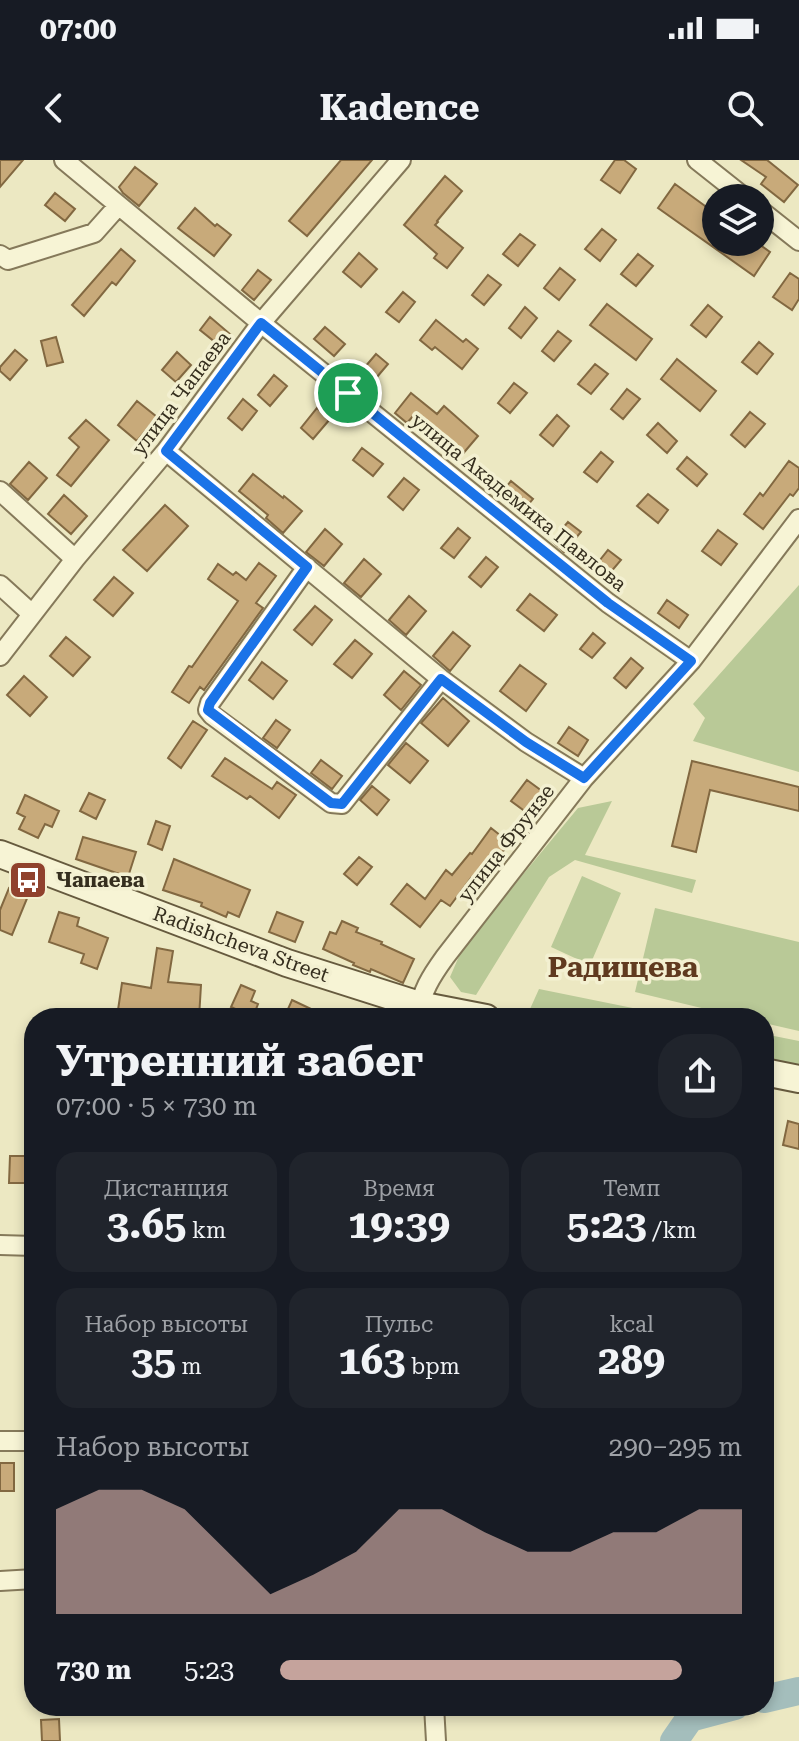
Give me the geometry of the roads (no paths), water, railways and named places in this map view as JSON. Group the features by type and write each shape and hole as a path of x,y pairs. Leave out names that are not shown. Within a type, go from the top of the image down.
{"main road":[{"name":"Radishcheva Street","path":"0,854 408,1008"},
{"path":"774,1074 799,1079"}],"street":[{"name":"улица Академика Павлова","path":"64,160 608,603 691,661"},
{"name":"улица Чапаева","path":"0,656 75,559 166,451 261,323 401,160"},
{"path":"697,160 727,184"},
{"path":"0,255 8,260 94,233 118,206"},
{"path":"774,221 799,241"},
{"path":"166,451 441,679 526,742 584,778"},
{"path":"0,491 75,559"},
{"name":"улица Фрунзе","path":"420,1008 427,985 445,957 584,778 691,661 799,519"},
{"path":"307,567 210,703 208,710 212,715 337,805 342,804 441,679"},
{"path":"0,585 32,614"},
{"path":"0,1245 24,1246"},
{"path":"0,1441 24,1441"},
{"path":"0,1581 24,1580"},
{"path":"435,1716 436,1741"}],"waterway":[{"path":"774,1697 799,1691"},
{"path":"674,1741 690,1718 698,1716"}],"place":[{"name":"Чапаева","path":"28,880"}],"district":[{"name":"Радищева","path":"623,967"}]}
